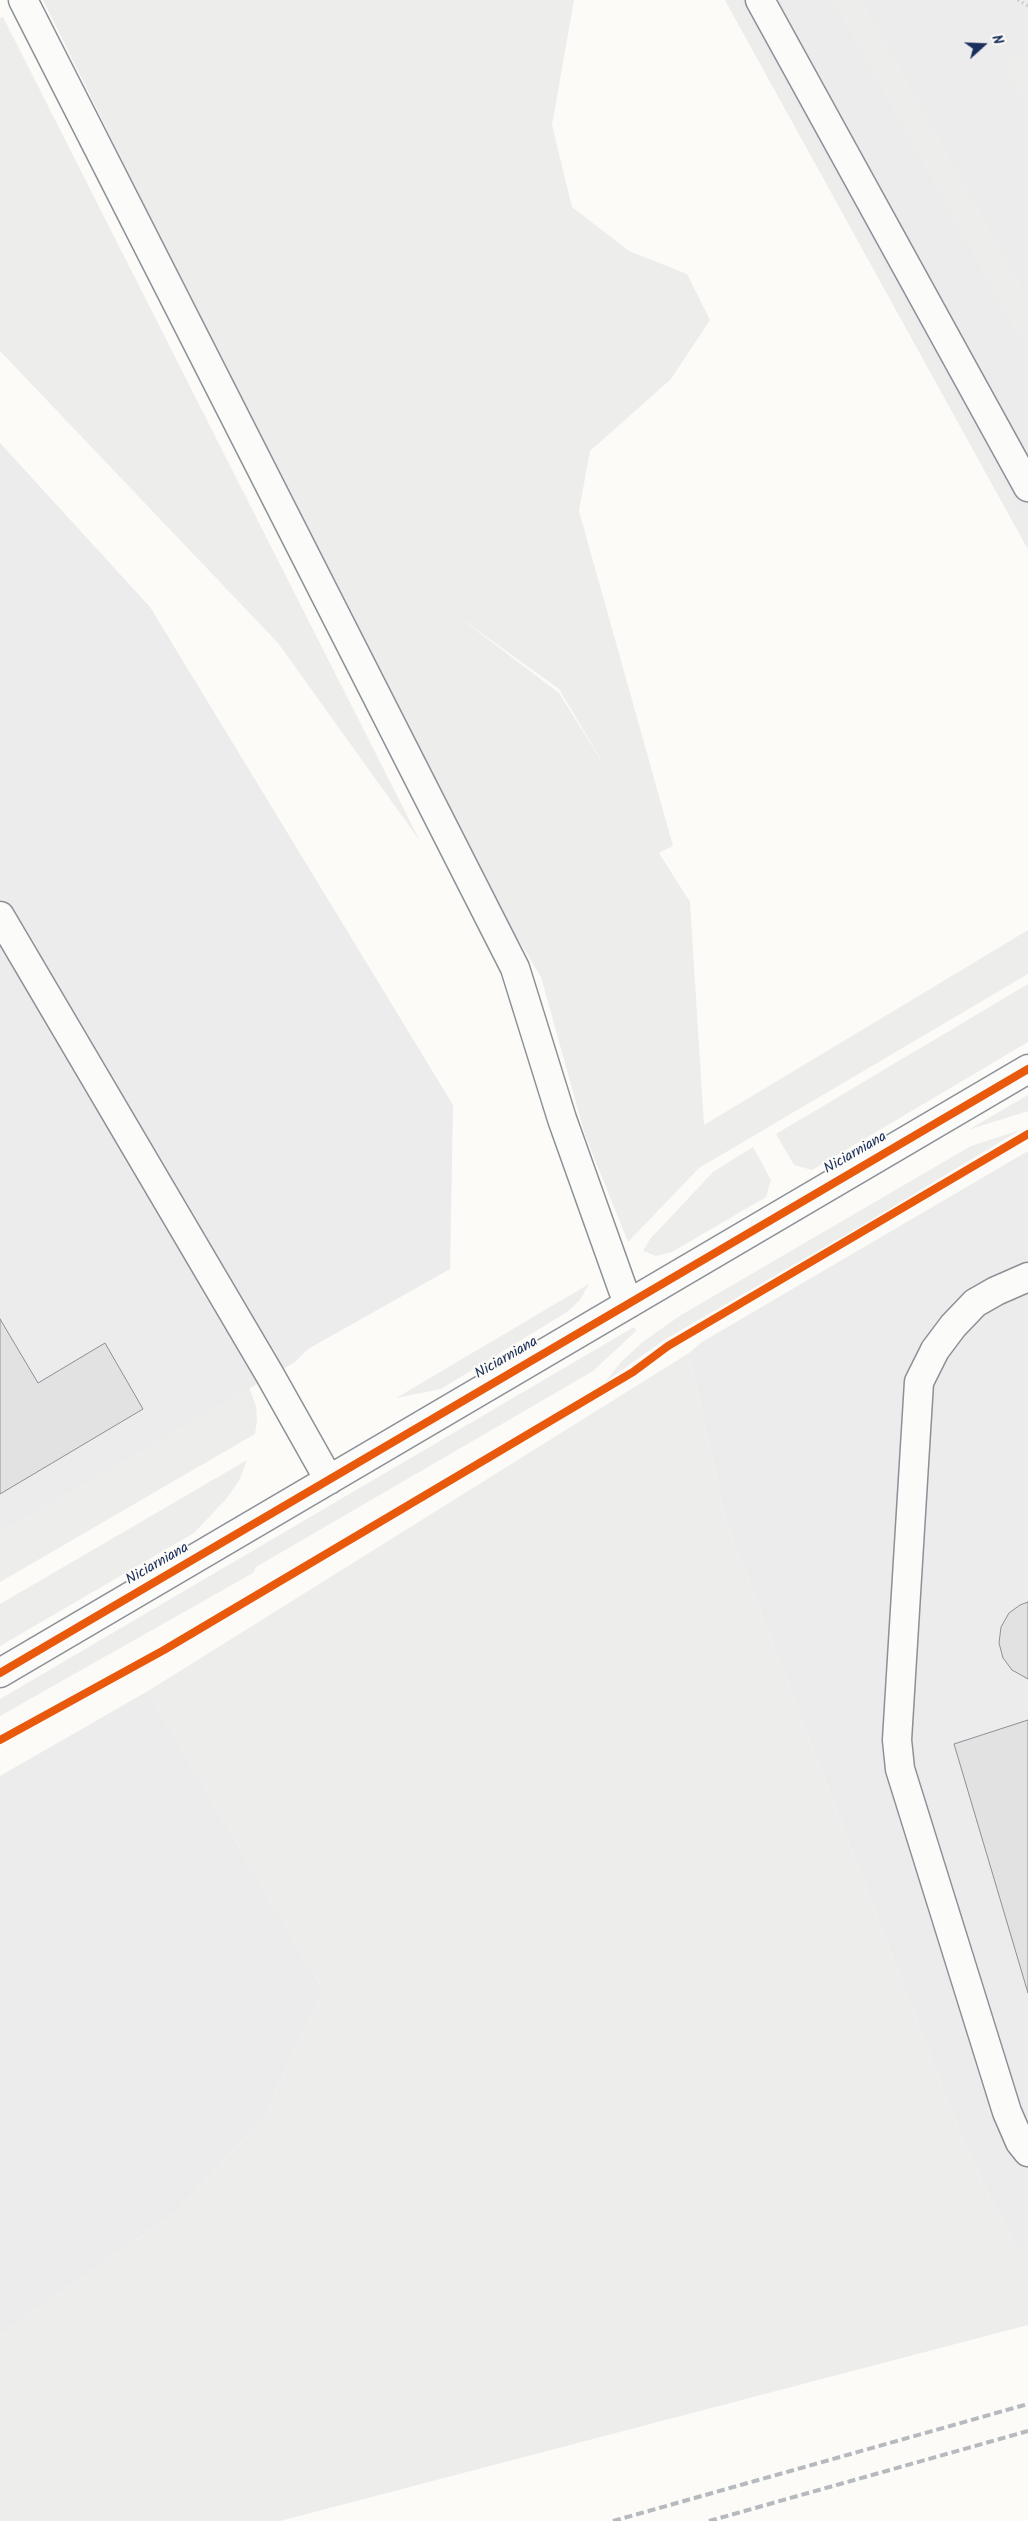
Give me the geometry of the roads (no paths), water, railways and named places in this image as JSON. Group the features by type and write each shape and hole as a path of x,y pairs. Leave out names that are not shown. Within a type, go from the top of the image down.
{"street":[{"path":"23,0 515,968 562,1119 628,1304"},
{"path":"760,0 1028,487"},
{"path":"0,916 330,1480"},
{"name":"Niciarniana","path":"0,1673 1028,1069"},
{"path":"1028,1277 996,1290 975,1303 953,1326 935,1350 919,1382 897,1740 900,1769 1007,2112 1020,2142 1028,2152"}],"railway":[{"path":"613,2521 1028,2404"},
{"path":"709,2521 1028,2431"}]}
